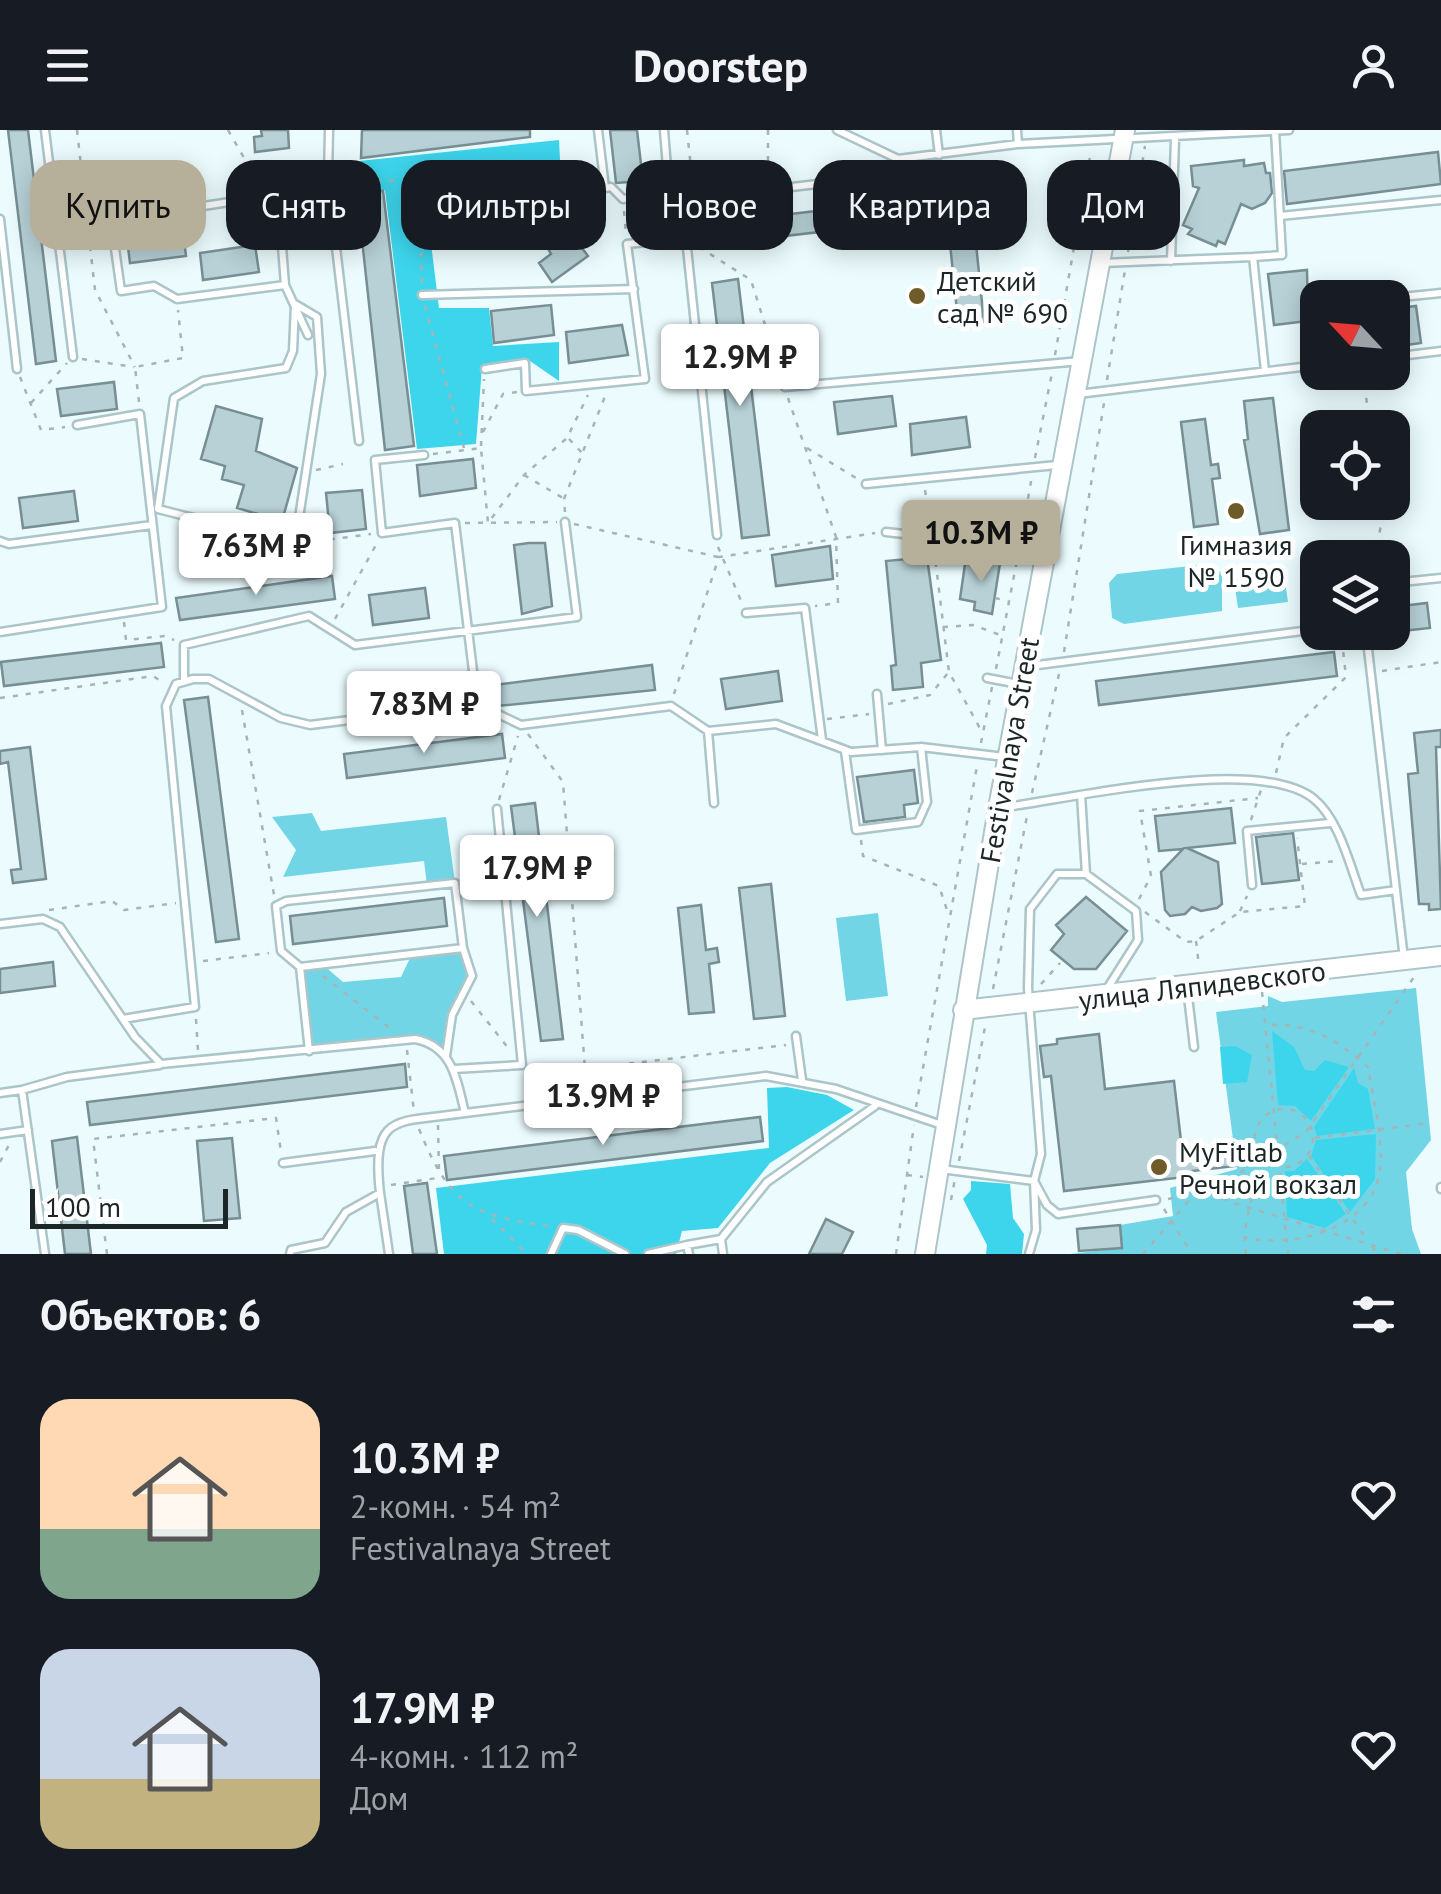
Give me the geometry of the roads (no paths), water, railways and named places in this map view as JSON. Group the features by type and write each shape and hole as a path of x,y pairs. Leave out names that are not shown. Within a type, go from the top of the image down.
{"street":[{"name":"Festivalnaya Street","path":"925,1254 962,1010 1124,136"},
{"name":"улица Ляпидевского","path":"962,1010 1101,998 1441,956"}],"lane":[{"path":"45,130 73,357"},
{"path":"328,130 328,160"},
{"path":"598,130 605,188 611,188 623,199 669,194 664,130"},
{"path":"838,130 898,159 1124,136 1174,139 1289,130"},
{"path":"936,130 939,155"},
{"path":"1017,130 1018,144"},
{"path":"1074,140 1075,130"},
{"path":"1101,264 1282,255 1275,131"},
{"path":"1171,260 1174,139"},
{"path":"793,186 877,177 898,159"},
{"path":"1280,216 1441,200"},
{"path":"226,203 111,220 121,290 154,286 177,298 284,285"},
{"path":"0,219 18,370"},
{"path":"282,250 284,285 308,335"},
{"path":"336,250 359,441"},
{"path":"485,369 525,363 526,390 645,379 628,250"},
{"path":"686,250 717,535"},
{"path":"1253,257 1266,372"},
{"path":"422,294 634,290"},
{"path":"1410,296 1441,293"},
{"path":"295,304 317,317 322,374 310,472 295,544 158,509 174,398 203,381 286,368 293,350 295,304"},
{"path":"1410,354 1441,351"},
{"path":"785,387 1054,360 1082,361"},
{"path":"1076,394 1300,368"},
{"path":"0,632 162,607 140,414 76,425"},
{"path":"424,455 375,460 382,533 455,523 477,704"},
{"path":"866,484 1063,464"},
{"path":"184,680 184,645 309,616 356,645 577,617 565,522"},
{"path":"0,540 8,544 152,525"},
{"path":"886,532 1046,550"},
{"path":"1410,581 1441,578"},
{"path":"746,613 805,608 822,740"},
{"path":"990,679 1022,676 1062,663 1300,631"},
{"path":"1368,650 1404,960"},
{"path":"123,1019 195,1008 188,902 166,706 172,688 184,680 209,680 281,718 310,725 477,704 521,725 671,706 708,731 776,724 845,750 922,747 1007,758"},
{"path":"876,694 882,750"},
{"path":"708,731 714,803"},
{"path":"845,750 856,830 918,822 927,802 922,747"},
{"path":"998,808 1206,781 1274,782 1317,801 1361,895 1396,890"},
{"path":"1081,795 1086,874"},
{"path":"454,1069 522,1065 497,809"},
{"path":"1252,885 1247,831 1330,822"},
{"path":"1029,1254 1036,1230 1034,1181 1041,1154 1030,1006 1030,909 1057,874 1086,874 1136,911 1138,940 1101,998"},
{"path":"446,1057 452,1014 472,976 463,948 455,883 286,901 276,906 281,952 300,966 463,948"},
{"path":"0,924 43,919 60,927 123,1019 162,1064"},
{"path":"300,966 308,1051"},
{"path":"1187,988 1194,1046"},
{"path":"0,1093 67,1077 162,1064 405,1040 426,1041 446,1057 454,1069 465,1113"},
{"path":"798,1040 802,1080"},
{"path":"283,1163 375,1151 396,1124 415,1120 766,1076 802,1080 914,1119 943,1125"},
{"path":"22,1090 45,1254"},
{"path":"648,1254 688,1249 721,1239 766,1182 876,1105"},
{"path":"0,1134 28,1130"},
{"path":"375,1151 389,1254"},
{"path":"936,1168 1034,1181"},
{"path":"1034,1181 1047,1206 1058,1214 1156,1200"},
{"path":"290,1254 291,1250 325,1243 346,1212 380,1190"},
{"path":"551,1254 563,1228 578,1230 626,1254"},
{"path":"721,1239 724,1254"}],"place":[{"name":"Детский сад № 690","path":"917,296"},
{"name":"Гимназия № 1590","path":"1236,511"},
{"name":"MyFitlab Речной вокзал","path":"1159,1167"}]}
